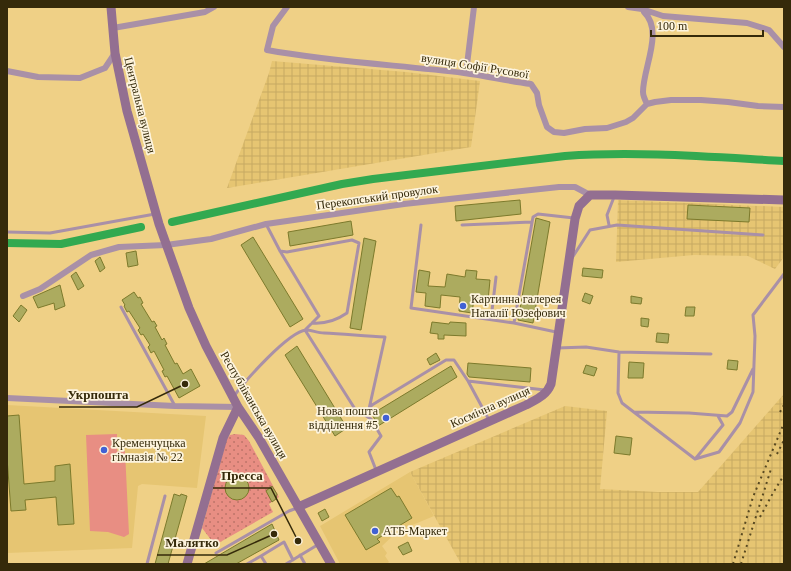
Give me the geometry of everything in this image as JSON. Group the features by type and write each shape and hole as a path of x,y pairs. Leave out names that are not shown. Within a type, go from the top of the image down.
{"street":[{"name":"Центральна вулиця","path":"111,7 115,53 128,111 155,210"},
{"path":"113,28 205,12 214,7"},
{"name":"вулиця Софії Русової","path":"287,7 273,26 267,50 306,56 466,73 531,84 537,93 547,127 554,132 564,133 585,129 607,128 634,118 646,104"},
{"path":"466,73 474,7"},
{"path":"628,7 642,8 663,16 747,24 768,30 784,47"},
{"path":"642,8 650,17 653,32 643,93 646,104 671,100 701,100 784,107"},
{"path":"7,71 38,77 80,78 105,68 115,53"},
{"name":"Перекопський провулок","path":"22,296 40,289 90,255 119,247 166,245 211,239 266,224 404,204 559,187 575,187 590,195"},
{"path":"590,195 615,194 784,200"},
{"name":"Космічна вулиця","path":"298,507 490,421 543,396 548,391 551,384 575,219 578,206 590,195"},
{"name":"Республіканська вулиця","path":"155,210 189,308 206,346 238,407 252,428 331,564"},
{"path":"7,398 175,406 238,407 223,438 187,564"},
{"path":"228,427 236,422 244,422 252,428"}],"lane":[{"path":"609,226 607,215 615,194"},
{"path":"7,232 50,233 155,210"},
{"path":"514,322 533,217 538,214 575,219"},
{"path":"462,224 532,222"},
{"path":"233,397 242,385 274,352 289,338 305,330 319,316 280,251 266,224"},
{"path":"421,225 411,308 514,322 558,332"},
{"path":"569,263 590,230 609,226 617,225 763,235"},
{"path":"280,251 287,252 352,240 359,243 347,313 321,324 312,323"},
{"path":"695,459 719,452 740,423 753,392 755,336 753,315 784,274"},
{"path":"491,319 496,277"},
{"path":"121,307 175,406"},
{"path":"305,330 385,337 369,409"},
{"path":"305,330 355,409 371,419 381,436 369,452 376,472"},
{"path":"556,348 586,347 619,352 710,354"},
{"path":"619,352 618,393 622,403 695,459"},
{"path":"364,414 372,405 446,360 454,360 490,421"},
{"path":"695,459 723,425 727,416 732,412 754,368"},
{"path":"468,382 530,387 548,391"},
{"path":"634,412 689,413 727,416"},
{"path":"718,416 723,425"},
{"path":"147,564 165,496"},
{"path":"216,552 298,507"},
{"path":"247,564 284,542 293,560"},
{"path":"286,564 319,544"},
{"path":"300,555 305,564"},
{"path":"261,556 266,564"}],"shaded area":[{"path":"272,61 406,72 480,81 471,147 227,188"},
{"path":"618,200 784,207 784,257 775,269 748,256 694,255 616,262"},
{"path":"784,394 784,564 461,564 410,472 565,406 607,411 600,489 658,492 698,492"},
{"name":"Кременчуцька гімназія № 22","path":"7,405 206,416 197,488 142,484 138,486 132,548 7,553"},
{"path":"117,434 117,451 125,451 129,534 124,537 108,532 90,531 86,435"},
{"path":"230,435 244,435 249,441 279,497 269,504 273,512 215,545 202,528 227,439"},
{"path":"410,472 434,516 398,531 382,546 387,553 385,556 389,562 387,564 340,564 320,526"}],"building":[{"path":"520,200 521,214 456,221 455,206"},
{"path":"688,205 750,208 749,222 687,219"},
{"path":"536,218 550,222 533,323 518,320"},
{"path":"351,221 353,235 290,246 288,232"},
{"path":"253,237 303,319 290,327 241,245"},
{"path":"364,238 376,241 361,330 350,328"},
{"path":"136,251 138,265 128,267 126,253"},
{"path":"100,257 105,268 100,272 95,261"},
{"path":"583,268 603,270 602,278 582,276"},
{"path":"419,270 430,272 428,286 445,287 447,274 465,277 466,270 477,271 476,279 490,280 488,301 474,299 472,313 459,311 460,297 441,295 440,308 425,306 426,293 416,292"},
{"path":"76,272 84,286 78,290 71,276"},
{"path":"60,285 65,306 55,310 54,303 38,308 33,297"},
{"path":"134,292 138,298 140,297 143,303 141,304 152,322 154,321 157,326 155,327 162,340 164,338 167,344 165,345 175,364 177,363 183,374 191,369 200,386 179,398 167,376 165,377 162,371 164,370 154,351 151,353 148,347 150,345 143,334 141,335 138,330 140,328 124,306 125,305 122,300"},
{"path":"585,293 593,296 590,304 582,301"},
{"path":"631,296 642,298 641,304 631,303"},
{"path":"21,305 27,310 19,322 13,316"},
{"path":"686,307 695,307 694,316 685,316"},
{"path":"641,318 649,319 648,327 641,326"},
{"path":"432,322 449,324 450,322 466,323 466,336 444,335 444,339 438,339 438,334 430,333"},
{"path":"657,333 669,334 668,343 656,342"},
{"path":"297,346 347,428 335,436 285,355"},
{"path":"436,353 440,360 430,365 427,359"},
{"path":"728,360 738,361 737,370 727,369"},
{"path":"629,362 644,363 643,378 628,378"},
{"path":"468,363 531,368 530,382 469,377 467,374"},
{"path":"586,365 597,368 594,376 583,373"},
{"path":"451,366 457,377 378,426 372,414"},
{"path":"19,415 24,484 55,481 55,466 70,464 74,524 58,525 56,497 25,500 26,510 11,511 7,458 7,416"},
{"path":"616,436 632,438 630,455 614,453"},
{"path":"237,476 245,480 249,488 245,496 237,500 229,496 225,488 229,480"},
{"path":"272,486 277,494 276,499 272,502 266,491"},
{"path":"391,488 397,497 399,496 412,518 377,539 380,542 366,550 345,515"},
{"path":"174,494 187,496 168,564 155,564"},
{"path":"325,509 329,517 322,521 318,513"},
{"path":"272,524 279,540 236,564 204,564"},
{"path":"408,542 412,551 403,555 398,547"}],"waterway":[{"path":"172,222 342,184 565,156 647,154 784,161"},
{"path":"7,243 61,244 141,227"}],"railway":[{"path":"780,412 784,405"},
{"path":"733,564 753,497 784,423"},
{"path":"777,454 784,440"},
{"path":"741,564 771,469"},
{"path":"760,517 784,475"}],"place":[{"name":"Картинна галерея Наталії Юзефович","path":"463,306"},
{"name":"Укрпошта","path":"185,384"},
{"name":"Нова пошта відділення #5","path":"386,418"},
{"name":"Кременчуцька гімназія № 22","path":"104,450"},
{"name":"АТБ-Маркет","path":"375,531"},
{"name":"Малятко","path":"274,534"},
{"name":"Пресса","path":"298,541"}]}
